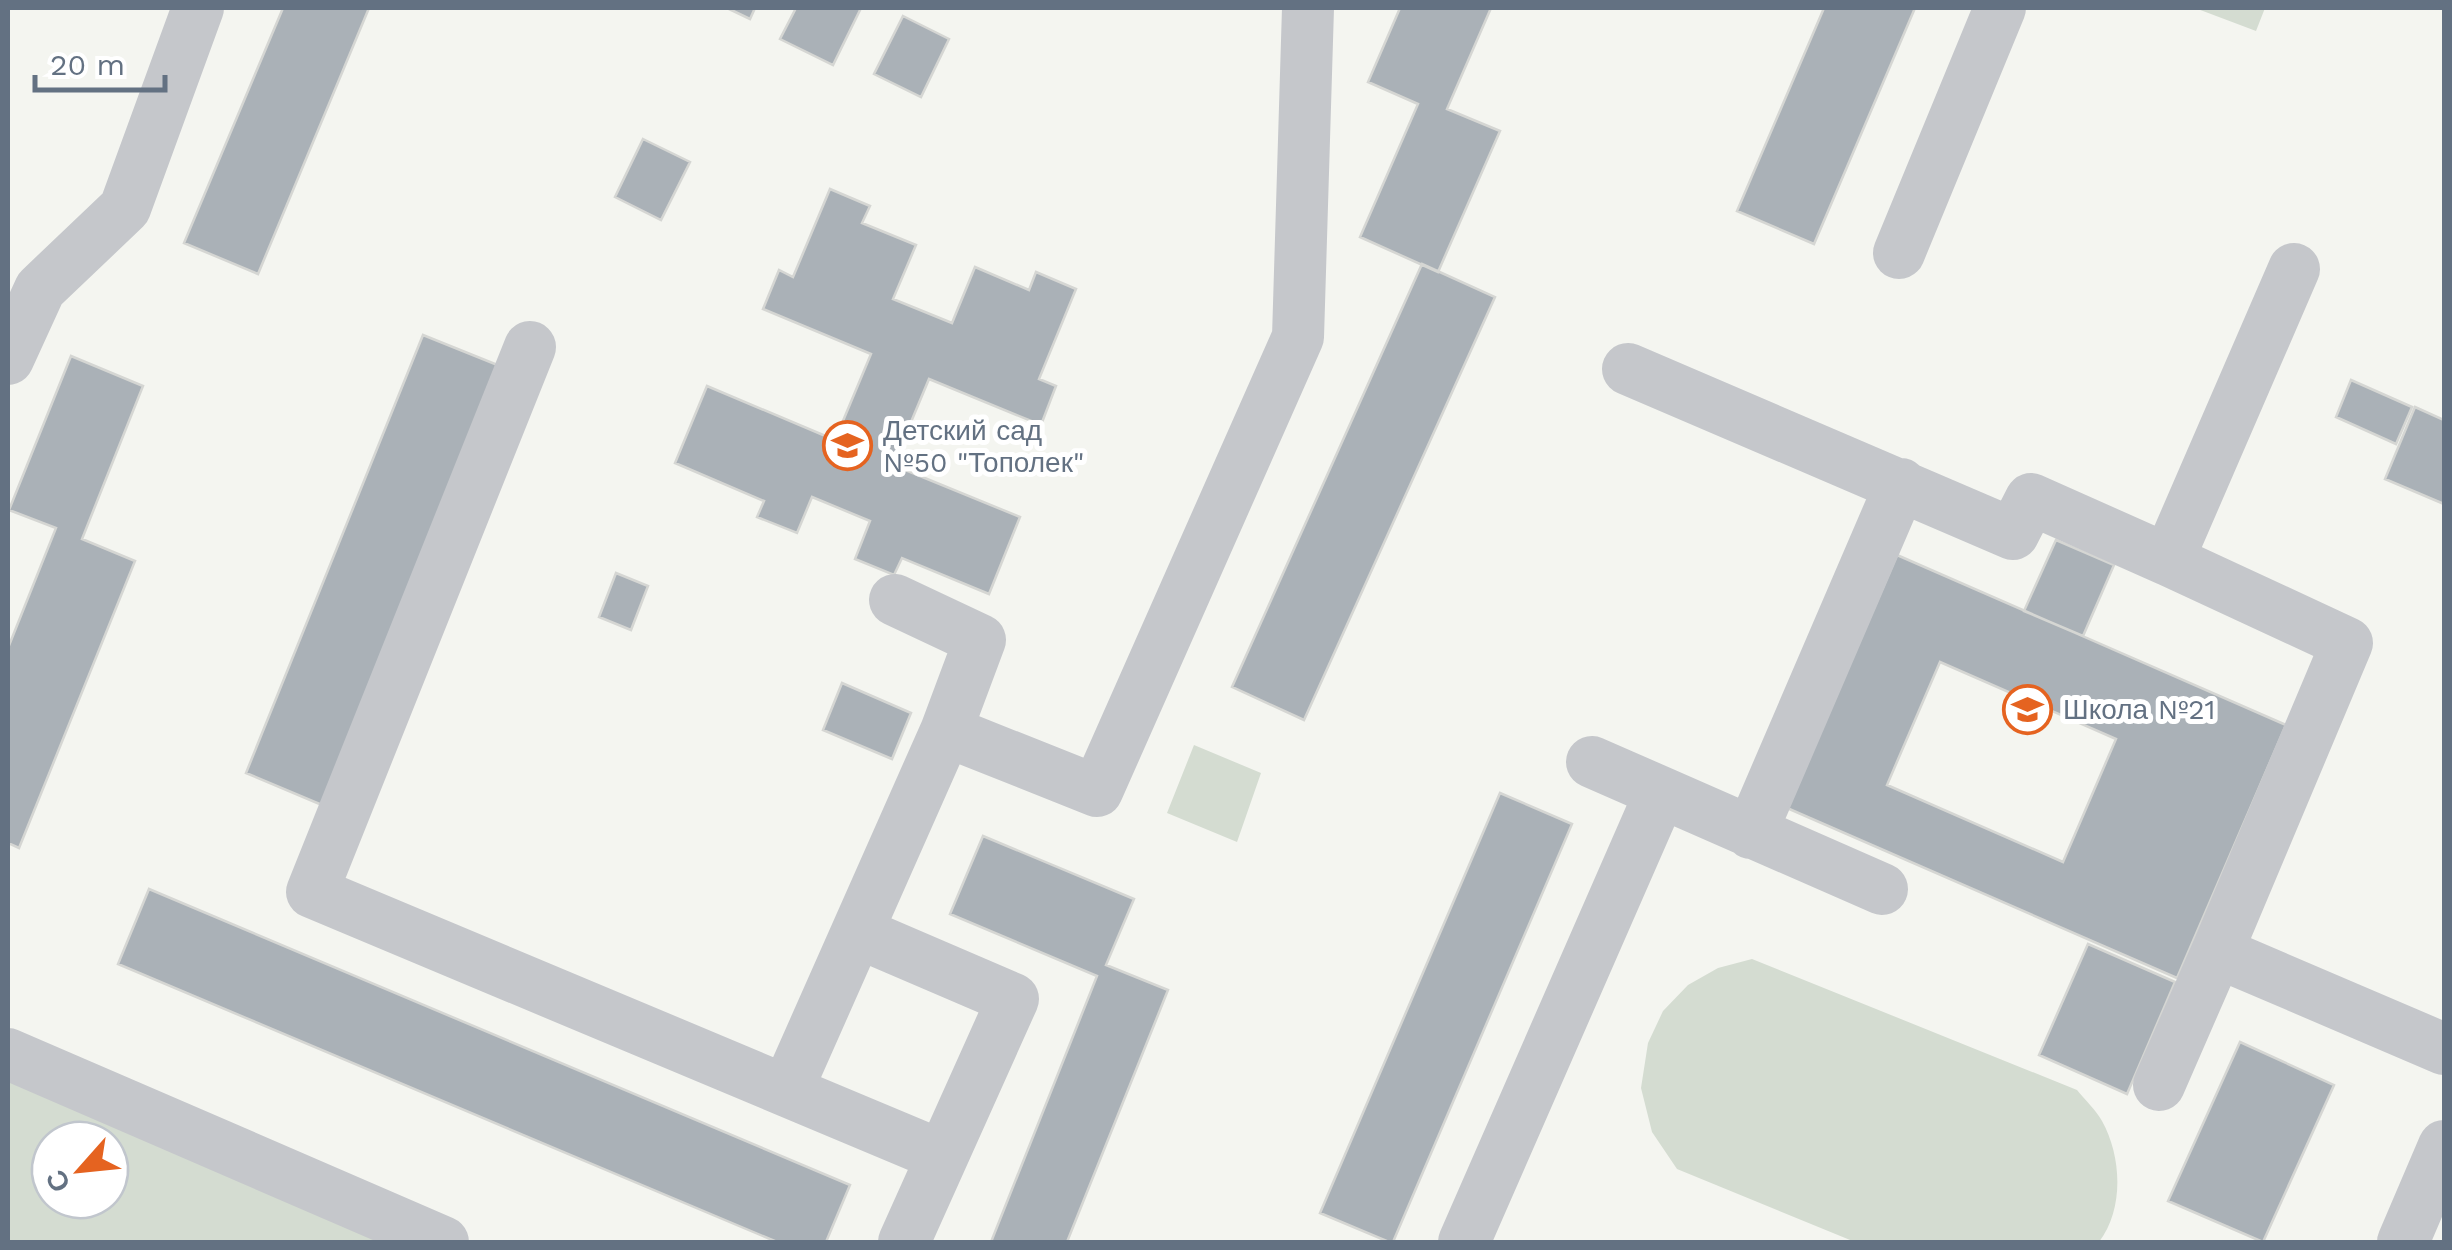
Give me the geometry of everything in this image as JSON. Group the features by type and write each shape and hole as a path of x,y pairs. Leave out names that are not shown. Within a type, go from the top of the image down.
{"street":[{"path":"8,359 40,288 125,208 198,8"},
{"path":"946,731 1097,790 1298,337 1308,8"},
{"path":"1898,254 2000,8"},
{"path":"2168,560 2294,269"},
{"path":"530,347 312,892 942,1156"},
{"path":"1628,369 2013,534 2031,499 2348,643 2159,1085"},
{"path":"1751,832 1901,484"},
{"path":"787,1090 946,731 980,640 895,600"},
{"path":"1592,762 1882,890"},
{"path":"1464,1242 1660,794"},
{"path":"857,932 1013,999 904,1242"},
{"path":"2218,952 2444,1049"},
{"path":"8,1054 443,1242"},
{"path":"2403,1242 2444,1146"}],"shaded area":[{"path":"2195,8 2265,8 2256,31"},
{"path":"1194,745 1261,773 1237,842 1167,813"},
{"path":"1752,959 2077,1090 2102,1121 2116,1166 2113,1214 2099,1242 1855,1242 1677,1169 1652,1132 1641,1088 1648,1043 1663,1011 1688,985 1718,968"},
{"path":"8,1076 111,1120 30,1120 30,1220 130,1220 130,1128 398,1242 8,1242"}],"building":[{"path":"283,8 369,8 258,274 184,243"},
{"path":"727,8 755,8 750,19"},
{"path":"796,8 861,8 833,65 780,39"},
{"path":"1400,8 1491,8 1447,109 1500,131 1438,272 1360,237 1418,104 1368,82"},
{"path":"1824,8 1915,8 1814,244 1737,211"},
{"path":"903,16 949,39 921,97 874,74"},
{"path":"643,139 690,162 661,220 615,197"},
{"path":"830,189 870,206 862,223 916,245 893,299 952,323 975,267 1029,290 1036,272 1076,289 1039,379 1056,386 1041,425 929,379 893,465 1020,517 989,594 902,558 894,575 855,559 870,521 812,497 797,533 757,517 764,501 675,463 707,386 835,440 871,354 763,309 779,270 793,277"},
{"path":"1422,264 1495,297 1304,720 1232,687"},
{"path":"423,335 500,366 322,805 246,773"},
{"path":"71,356 143,386 82,539 135,561 19,848 8,843 8,648 56,528 9,510"},
{"path":"2351,380 2412,407 2396,444 2336,417"},
{"path":"2415,407 2444,420 2444,504 2385,479"},
{"path":"2056,540 2114,565 2083,636 2024,611"},
{"path":"1897,555 2286,725 2177,978 1787,808","holes":["1940,662 2116,739 2063,862 1887,785"]},
{"path":"616,573 648,586 631,630 599,617"},
{"path":"842,683 911,713 892,759 823,730"},
{"path":"1500,793 1572,824 1393,1242 1389,1242 1320,1213"},
{"path":"983,836 1134,899 1106,965 1168,990 1067,1242 991,1242 1097,976 950,914"},
{"path":"149,889 850,1185 826,1242 777,1242 118,964"},
{"path":"2088,944 2175,982 2127,1094 2039,1055"},
{"path":"2240,1042 2334,1085 2263,1242 2168,1201"}],"place":[{"name":"Детский сад №50 \"Тополек\"","path":"848,446"},
{"name":"Школа №21","path":"2028,709"}]}
